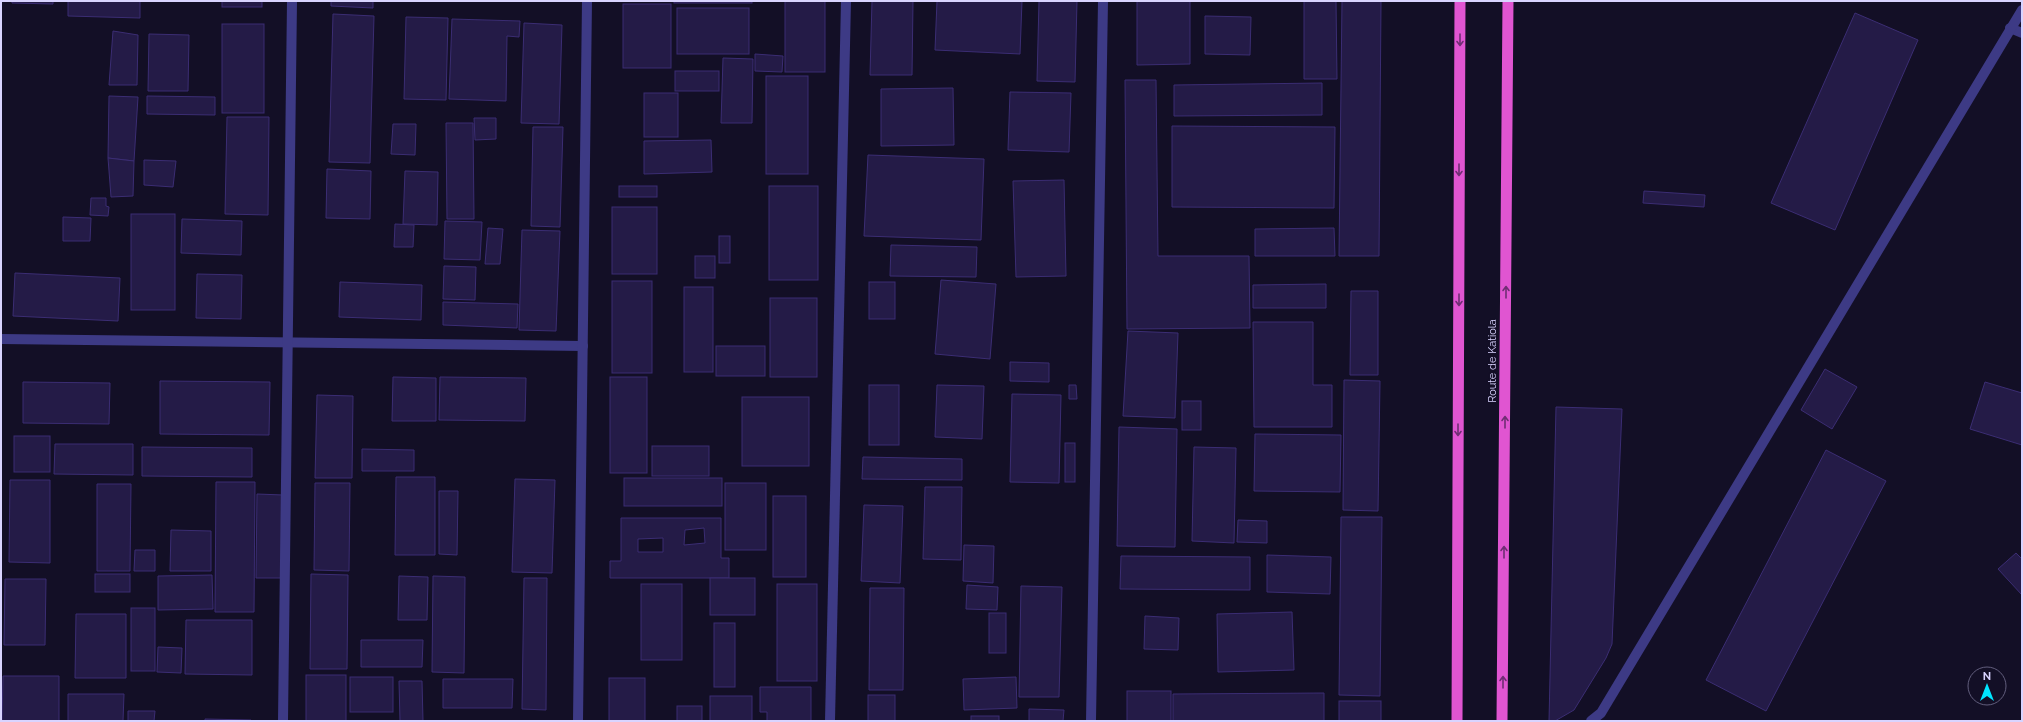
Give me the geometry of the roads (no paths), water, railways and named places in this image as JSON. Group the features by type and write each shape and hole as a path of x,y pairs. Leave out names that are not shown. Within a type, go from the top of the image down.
{"highway":[{"path":"1457,721 1460,1"},
{"name":"Route de Katiola","path":"1502,721 1508,1"}],"street":[{"path":"283,721 292,1"},
{"path":"578,721 587,1"},
{"path":"830,721 846,1"},
{"path":"1091,721 1103,1"},
{"path":"1591,721 1600,714 1642,646 2022,10"},
{"path":"2010,28 2022,33"},
{"path":"1,338 583,346"}]}
